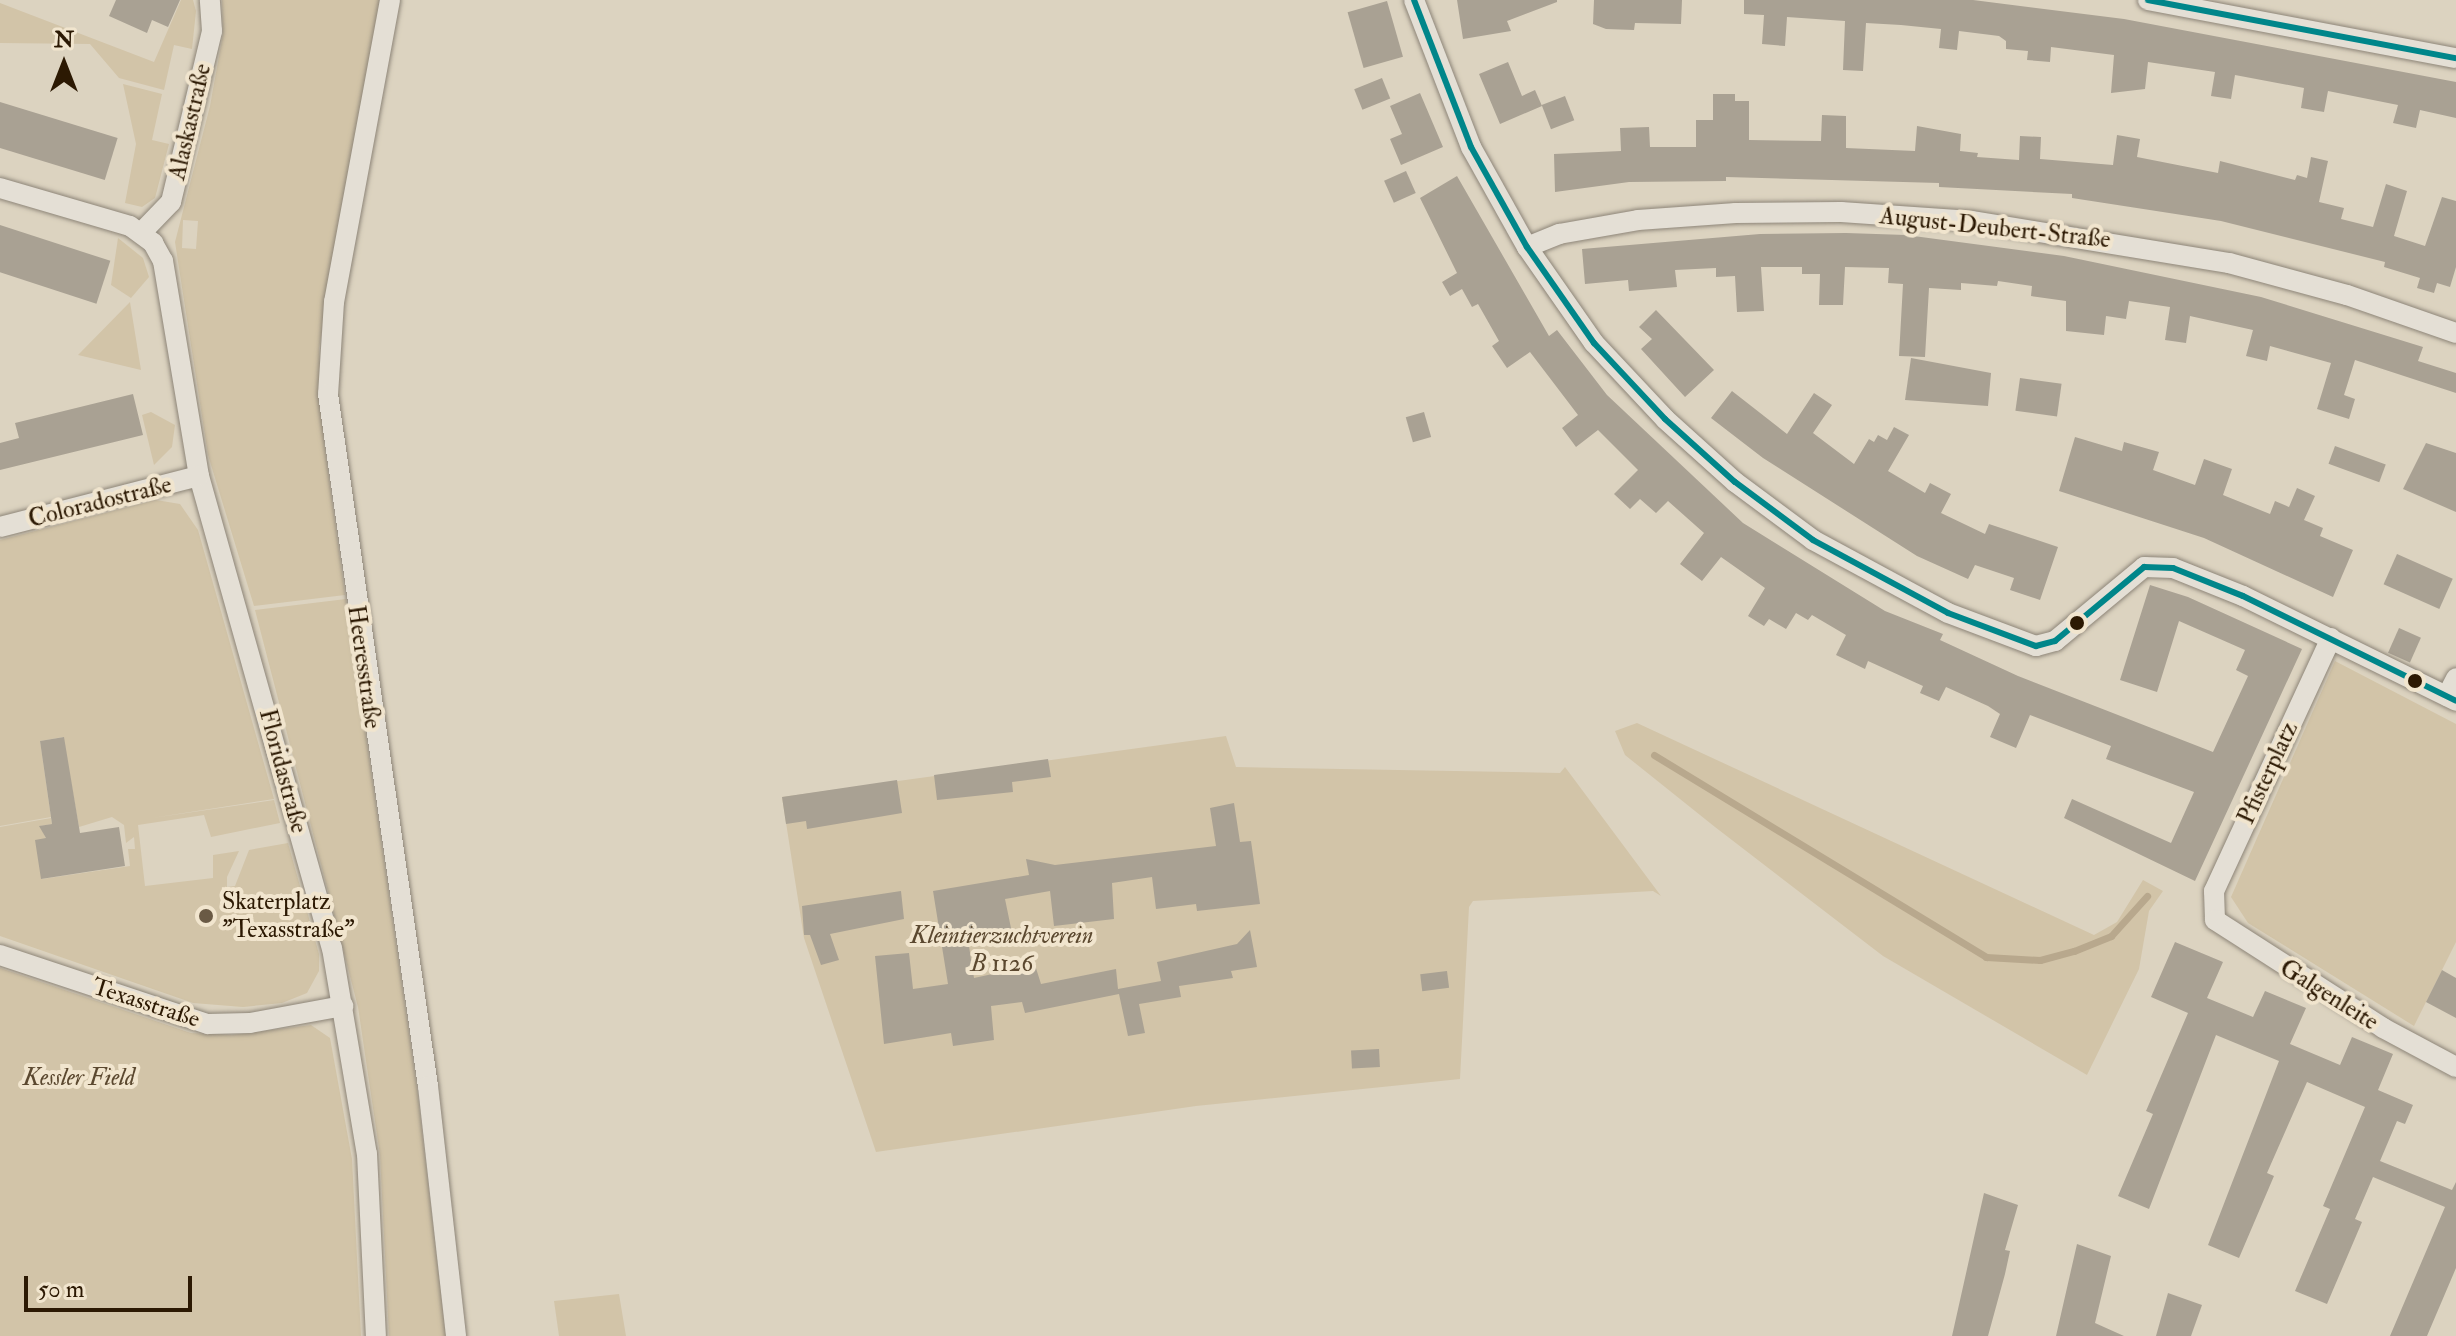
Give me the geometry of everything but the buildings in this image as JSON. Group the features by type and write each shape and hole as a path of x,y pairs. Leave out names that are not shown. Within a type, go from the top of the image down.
{"street":[{"name":"Alaskastraße","path":"136,229 171,202 212,31 210,0"},
{"name":"Heeresstraße","path":"390,0 334,302 328,394 428,1086 456,1336"},
{"path":"1414,0 1471,147 1527,247 1594,343 1665,419 1735,482 1813,540 1948,613 2021,643 2047,644 2133,575 2162,566 2453,692"},
{"path":"2148,0 2456,58"},
{"path":"0,188 136,229"},
{"name":"August-Deubert-Straße","path":"1527,247 1559,234 1638,220 1736,213 1841,212 1972,221 2229,263 2456,333"},
{"name":"Floridastraße","path":"136,229 163,261 199,476 332,948 367,1154 376,1336"},
{"name":"Coloradostraße","path":"0,527 199,476"},
{"name":"Pfisterplatz","path":"2213,911 2214,891 2331,638"},
{"name":"Galgenleite","path":"2213,911 2225,931 2456,1067"},
{"name":"Texasstraße","path":"0,955 208,1024 250,1023 343,1006"}],"green space":[{"path":"181,0 193,0 196,11 192,49 174,45 164,90 119,78 90,44 0,43 0,3 154,62"},
{"path":"222,0 380,0 319,348 324,443 345,595 254,606 208,455 175,242 210,106 223,34","holes":["183,220 198,221 196,249 182,248"]},
{"path":"123,84 162,94 152,140 169,144 155,198 142,207 125,203 136,144"},
{"path":"118,238 143,258 149,277 131,298 111,285"},
{"path":"130,302 141,370 78,355"},
{"path":"151,412 175,425 172,447 154,465 142,415"},
{"path":"156,500 180,504 198,530 274,799 152,818 274,800 280,823 211,837 204,815 138,825 145,886 213,878 213,855 239,851 227,877 227,887 235,886 249,850 288,843 319,954 319,971 307,993 282,1003 243,1007 193,1003 0,936 0,827 51,818 52,824 40,826 46,838 42,879 130,866 128,849 135,849 134,837 126,843 124,825 112,817 79,827 63,737 40,741 51,817 0,826 0,540"},
{"path":"346,599 417,1089 446,1336 389,1336 380,1155 358,1007 255,610"},
{"path":"2335,661 2456,724 2456,942 2414,1026 2248,923 2231,897"},
{"path":"1637,723 2094,935 2117,922 2143,880 2163,891 2149,911 2139,969 2087,1075 1883,956 1715,827 1625,755 1615,731"},
{"name":"Kleintierzuchtverein B 1126","path":"1226,736 1236,767 1560,773 1565,767 1661,896 1653,891 1473,901 1469,907 1460,1079 1196,1106 876,1152 804,938 782,797"},
{"name":"Kessler Field","path":"0,968 191,1033 232,1035 311,1025 330,1038 352,1159 361,1336 0,1336"},
{"path":"619,1294 626,1336 559,1336 554,1301"}],"waterway":[{"path":"1654,755 1986,957 2040,960 2074,951 2111,936 2147,896"}],"transit line":[{"path":"1414,0 1471,147 1527,247 1594,343 1665,419 1735,482 1813,540 1948,613 2036,646 2055,641 2144,567 2173,568 2243,596 2456,701"},
{"path":"2148,0 2456,58"}],"place":[{"name":"Skaterplatz \"Texasstraße\"","path":"206,916"}]}
